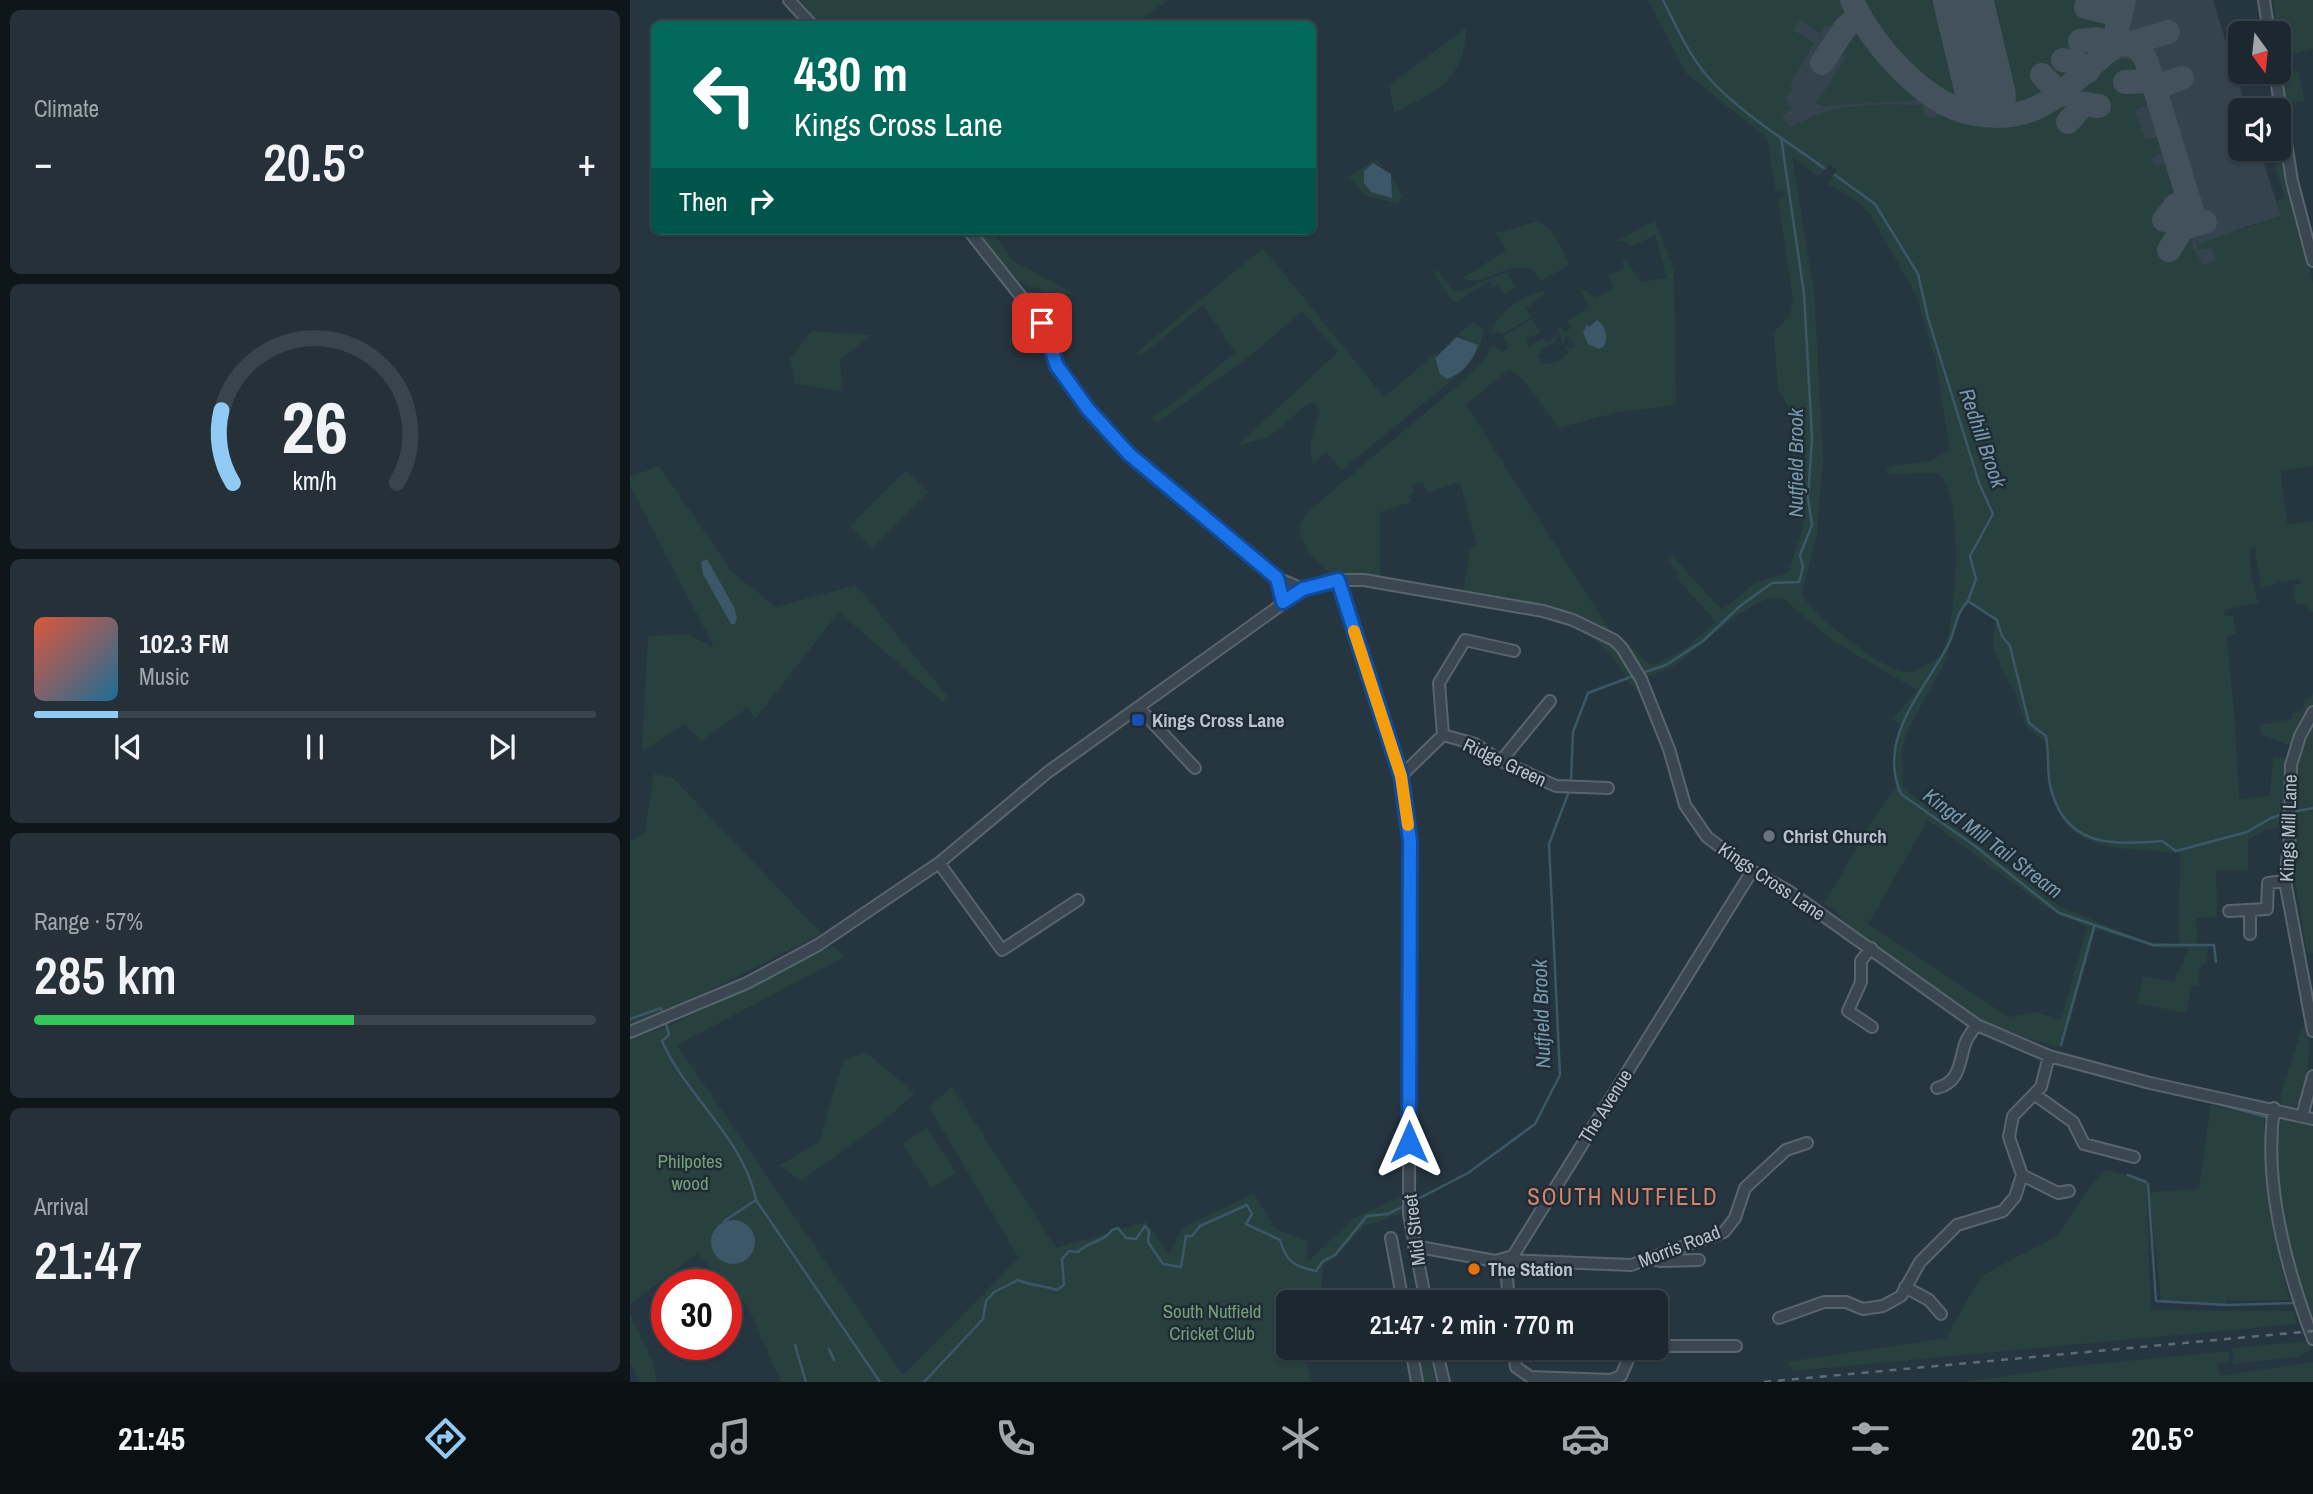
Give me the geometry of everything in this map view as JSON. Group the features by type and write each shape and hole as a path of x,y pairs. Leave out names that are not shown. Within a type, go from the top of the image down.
{"street":[{"path":"789,0 808,21"},
{"path":"2264,0 2267,21"},
{"path":"2277,84 2294,194 2313,261"},
{"path":"973,235 1042,323 1057,366 1088,409 1129,454 1277,578 1303,589"},
{"path":"1277,578 1283,602"},
{"name":"Kings Cross Lane","path":"630,1032 747,983 818,945 940,863 1048,772 1283,602 1303,589 1338,580 1394,584 1543,611 1573,620 1614,640 1641,679 1669,749 1678,786 1693,820 1707,837 1752,871 1790,892 1871,947 1978,1025 2049,1056 2146,1082 2274,1108 2307,1118"},
{"name":"Mid Street","path":"1338,580 1401,776 1410,841 1409,1215 1423,1290"},
{"path":"1401,776 1443,735 1438,683 1465,640 1514,651"},
{"path":"1501,761 1550,701"},
{"path":"1139,708 1195,768"},
{"name":"Kings Mill Lane","path":"2313,712 2292,760 2285,881 2313,1031"},
{"name":"Ridge Green","path":"1443,735 1475,744 1501,761 1556,786 1608,788"},
{"path":"940,863 1002,950 1079,900"},
{"name":"The Avenue","path":"1508,1260 1752,871"},
{"path":"2229,911 2272,908 2266,885 2285,881"},
{"path":"2249,910 2250,934"},
{"path":"1871,947 1861,961 1861,982 1849,1011 1872,1027"},
{"path":"1937,1088 1947,1085 1955,1077 1965,1041 1978,1025"},
{"path":"1779,1318 1824,1302 1846,1302 1863,1309 1883,1306 1901,1296 1920,1262 1957,1224 2003,1211 2015,1197 2022,1175 2009,1137 2013,1116 2041,1087 2049,1056"},
{"path":"2307,1118 2313,1076"},
{"path":"2034,1094 2073,1122 2084,1144 2134,1157"},
{"path":"2274,1108 2271,1152 2277,1209 2301,1307 2313,1339"},
{"name":"Morris Road","path":"1508,1260 1631,1265 1724,1232 1735,1218 1745,1188 1786,1150 1807,1143"},
{"path":"2022,1175 2063,1192"},
{"path":"1391,1238 1401,1290"},
{"path":"1414,1246 1495,1261 1508,1260 1506,1266 1509,1290"},
{"path":"1648,1258 1660,1261 1699,1260"},
{"path":"1399,1282 1421,1283"},
{"path":"1905,1287 1929,1300 1941,1314"},
{"path":"1668,1346 1736,1346"},
{"path":"1413,1360 1417,1382"},
{"path":"1439,1360 1444,1382"},
{"path":"1515,1360 1516,1367 1530,1377 1611,1380 1621,1376 1628,1360"}],"shaded area":[{"path":"1676,0 2213,0 2228,49 2228,84 2239,84 2243,98 2228,98 2228,161 2263,161 2281,216 2236,230 2216,261 2203,265 2207,292 2313,283 2313,466 2280,470 2287,525 1927,287 1837,169 1812,154"},
{"path":"1373,163 1391,174 1392,198 1371,192 1364,183 1364,171"},
{"path":"1597,320 1606,335 1604,346 1599,349 1588,344 1583,333 1587,324 1589,327"},
{"path":"1457,337 1478,345 1467,366 1447,379 1440,374 1435,358"},
{"path":"707,559 734,607 737,617 735,624 731,624 703,574 701,562"},
{"path":"733,1220 748,1227 755,1242 748,1257 733,1264 718,1257 711,1242 718,1227"}],"green space":[{"path":"800,0 1168,0 1138,21 818,21"},
{"path":"1648,0 1845,0 1847,12 1837,26 1825,26 1820,33 1800,20 1793,30 1814,43 1789,86 1793,89 1785,98 1791,109 1782,116 1791,128 1806,119 1838,109 1889,104 1923,105 1924,114 1930,118 1949,111 1980,124 2002,126 2037,117 2077,91 2080,102 2065,120 2068,125 2082,112 2103,108 2101,101 2086,99 2082,86 2100,69 2105,70 2103,65 2122,59 2140,62 2146,76 2137,80 2124,78 2121,83 2142,89 2151,87 2155,103 2137,109 2136,113 2145,140 2163,136 2167,149 2151,159 2155,165 2171,163 2176,177 2172,179 2174,184 2180,182 2185,200 2180,201 2164,195 2163,199 2170,208 2161,221 2166,223 2175,212 2187,205 2192,222 2179,225 2165,251 2173,253 2182,233 2194,228 2192,247 2203,265 2216,261 2212,248 2198,250 2196,236 2198,244 2281,216 2277,201 2285,198 2274,161 2284,161 2313,283 2313,466 2280,471 2287,525 2313,521 2313,612 2303,604 2296,605 2293,585 2301,584 2299,579 2279,583 2278,580 2276,584 2261,587 2255,548 2250,549 2251,575 2258,603 2224,610 2225,616 2233,615 2236,634 2226,636 2235,720 2239,799 2270,796 2273,757 2286,758 2283,827 2266,830 2248,840 2248,870 2216,870 2217,917 2196,918 2197,944 2208,944 2207,963 2201,964 2197,986 2192,985 2186,1013 2137,1003 2143,976 2174,982 2189,948 2157,948 2096,929 2062,1048 2024,1037 1973,1016 1842,920 1835,909 1824,905 1866,830 1897,785 1896,751 1901,726 1893,719 1917,690 1833,641 1784,599 1773,598 1759,602 1730,621 1679,662 1635,682 1642,699 1603,647 1575,627 1537,611 1463,592 1471,547 1477,546 1460,482 1427,493 1423,482 1412,485 1414,493 1409,495 1411,502 1380,512 1380,578 1329,572 1309,553 1299,531 1302,521 1311,509 1456,387 1483,361 1491,345 1503,351 1508,348 1504,336 1532,319 1540,332 1526,340 1529,346 1542,339 1548,342 1556,335 1555,343 1542,349 1538,357 1545,364 1559,361 1569,353 1565,346 1571,349 1576,346 1568,336 1564,338 1564,345 1557,326 1565,332 1571,328 1567,321 1589,307 1578,286 1595,298 1614,288 1609,276 1625,268 1622,262 1626,260 1641,282 1667,278 1655,235 1632,246 1625,241 1614,242 1655,221 1674,271 1676,405 1618,412 1559,428 1522,378 1509,369 1466,405 1608,628 1652,666 1686,648 1716,622 1676,577 1679,573 1667,559 1671,555 1722,610 1757,582 1788,573 1803,528 1805,458 1799,423 1778,390 1774,332 1790,316 1793,299 1778,199 1785,197 1784,192 1776,191 1767,138 1686,73","holes":["1792,157 1819,177 1830,165 1837,169 1827,184 1856,200 1869,213 1916,295 1935,358 1950,449 1931,461 1891,466 1886,470 1889,474 1938,473 1947,485 1952,505 1956,562 1951,620 1946,642 1940,657 1909,672 1895,670 1866,653 1818,614 1802,594 1817,533 1823,459 1814,293","1969,603 1995,621 1993,646 2001,669 2015,692 2026,726 2045,742 2050,790 2058,811 2069,827 2100,844 2180,853 2179,944 2146,942 2059,906 1903,788 1902,750 1907,731 1943,666 1961,612","1928,820 2044,906 2087,927 2061,1019 2035,1012 2009,1017 1868,924"]},
{"path":"2114,0 2112,10 2088,2 2082,4 2084,12 2111,16 2103,39 2098,35 2078,38 2080,44 2101,43 2083,64 2080,59 2061,58 2063,63 2081,67 2057,88 2055,82 2042,73 2040,78 2054,91 2018,104 1989,108 1961,102 1925,82 1880,36 1861,2"},
{"path":"2273,0 2313,0 2313,49 2291,54 2291,21 2276,21"},
{"path":"1466,28 1460,60 1446,82 1423,98 1394,112 1389,85"},
{"path":"1854,29 1921,94 1922,100 1824,106 1816,104 1846,58 1835,50 1847,33"},
{"path":"2297,70 2305,100 2291,103 2291,98 2284,98 2281,84 2291,84 2291,72"},
{"path":"1376,159 1384,167 1373,163 1377,192 1393,194 1391,174 1402,196 1398,204 1364,195 1349,177"},
{"path":"1536,222 1553,233 1569,265 1541,281 1532,269 1522,268 1512,268 1479,280 1463,278 1506,250 1496,233"},
{"path":"977,235 996,235 1013,261 1075,294 1047,292 1012,280"},
{"path":"1263,248 1384,397 1473,322 1484,329 1480,347 1475,354 1462,372 1341,470 1326,452 1313,465 1310,446 1320,411 1314,403 1306,405 1269,437 1237,446 1338,352 1302,311 1249,357 1156,423 1152,417 1184,395 1235,352 1203,305 1141,356 1136,353","holes":["1459,336 1478,345 1475,354 1435,361 1437,353"]},
{"path":"1438,270 1452,289 1459,292 1507,272 1516,287 1503,294 1498,285 1492,289 1490,281 1454,303 1434,273"},
{"path":"1543,291 1545,294 1526,308 1531,317 1503,334 1497,332 1491,335 1498,320 1511,307 1526,297"},
{"path":"811,331 871,335 840,360 842,391 795,384 790,358"},
{"path":"659,466 733,573 776,607 856,585 949,698 943,702 839,612 755,719 748,707 701,741 684,724 642,751 648,636 686,634 714,647 630,486 630,477"},
{"path":"906,470 928,492 872,548 850,526"},
{"path":"2313,692 2313,706 2291,746 2262,735 2259,725 2292,719 2292,713 2302,711 2305,699 2311,699"},
{"path":"2313,725 2313,953 2307,953 2295,878 2299,827 2295,810 2295,785 2302,745"},
{"path":"654,774 673,778 822,934 658,1016 630,1026 630,841 645,833"},
{"path":"833,946 844,957 677,1045 903,1375 1019,1258 929,1107 952,1087 1056,1248 1146,1222 1169,1255 1182,1228 1254,1193 1274,1228 1307,1241 1307,1262 1353,1219 1402,1196 1404,1213 1364,1226 1336,1257 1323,1266 1322,1290 1276,1290 1276,1360 1306,1360 1312,1382 781,1382 747,1305 742,1300 742,1269 712,1269 697,1254 677,1269 651,1269 651,1288 630,1304 630,1038 667,1027"},
{"path":"2305,1018 2309,1048 2303,1093 2300,1102 2294,1107 2280,1105 2281,1094"},
{"path":"865,1052 915,1093 885,1120 801,1181 780,1165 819,1142 843,1061"},
{"path":"2211,1105 2264,1118 2272,1210 2289,1300 2229,1301 2227,1294 2227,1305 2161,1301 2149,1192 2199,1189"},
{"path":"2285,1117 2313,1125 2313,1326 2291,1251 2277,1182 2274,1152 2276,1129"},
{"path":"927,1128 956,1173 931,1188 902,1144"},
{"path":"2105,1170 2146,1180 2151,1310 2295,1311 2296,1324 1792,1371 1787,1362 1946,1338 1981,1276 2057,1236 2088,1189"},
{"path":"630,1314 652,1360 657,1382 639,1382 630,1361"},
{"path":"2310,1341 2310,1350 2298,1357 2233,1364 2232,1348"},
{"path":"2228,1351 2229,1361 2217,1363 2220,1376 2313,1362 2313,1382 1966,1382 2066,1367"},
{"path":"1419,1360 1434,1360 1440,1382 1423,1382"}],"waterway":[{"name":"Redhill Brook","path":"1663,0 1688,49 1707,76 1748,114 1824,168"},
{"name":"Nutfield Brook","path":"1642,673 1666,665 1703,641 1740,606 1772,583 1799,582 1803,567 1800,555 1812,525 1808,498 1812,438 1804,294 1781,137"},
{"name":"Redhill Brook","path":"1835,175 1875,204 1918,274 1928,318 1979,483 1993,514 1970,556 1976,579 1968,601 1997,620 2002,636 2010,646 2029,723 2046,736 2050,785 2066,820 2078,831 2092,838 2125,843 2162,841 2176,851 2247,832 2286,813"},
{"name":"Kingd Mill Tail Stream","path":"1968,601 1961,610 1948,645 1906,715 1899,734 1895,773 1901,794 1975,846 2059,913 2153,945 2214,945 2216,962"},
{"name":"Nutfield Brook","path":"1571,779 1573,732 1588,693 1636,675"},
{"name":"Nutfield Brook","path":"1412,1202 1468,1173 1535,1124 1560,1075 1549,844 1568,794"},
{"name":"Redhill Brook","path":"2292,812 2313,808"},
{"path":"2061,1045 2094,927"},
{"path":"630,1019 661,1008 663,1014"},
{"path":"666,1024 669,1035 662,1041 672,1061 740,1157 756,1200 880,1382"},
{"path":"2219,1104 2269,1118"},
{"path":"2128,1175 2146,1182"},
{"path":"2148,1184 2156,1301 2227,1305 2295,1303 2294,1300"},
{"path":"724,1221 756,1200"},
{"name":"Nutfield Brook","path":"924,1382 983,1319 986,1301 994,1292 1018,1280 1057,1290 1064,1285 1062,1259 1069,1251 1078,1252 1112,1230 1118,1228 1126,1238 1136,1239 1145,1226 1149,1231 1148,1242 1163,1264 1181,1267 1186,1236 1192,1236 1200,1226 1247,1205 1252,1214 1246,1224 1280,1240 1292,1262 1316,1271 1323,1261 1335,1255 1367,1216 1388,1214 1406,1205"},
{"path":"795,1345 806,1382"},
{"path":"829,1349 834,1360"}],"taxiway":[{"path":"1852,0 1872,35 1922,89 1961,111 1980,114 1988,107"},
{"path":"2103,54 2115,36 2124,0"},
{"path":"2086,7 2121,15"},
{"path":"1822,63 1845,28 1858,16"},
{"path":"2128,44 2168,32"},
{"path":"2080,41 2097,39 2110,45"},
{"path":"1974,114 2020,114 2038,107 2054,98 2115,46 2131,45 2142,53 2147,63 2196,224 2205,222"},
{"path":"2063,60 2078,63 2088,71"},
{"path":"2042,75 2061,95"},
{"path":"2155,87 2182,78"},
{"path":"2125,82 2153,81"},
{"path":"2068,122 2084,104 2099,106"},
{"path":"2164,220 2176,205 2189,201"},
{"path":"2169,250 2182,229 2196,224"}],"runway":[{"path":"1963,0 1986,96"}],"railway":[{"path":"1764,1382 2313,1331"}],"slow traffic":[{"path":"1354,631 1401,776 1408,825"}],"place":[{"name":"Kings Cross Lane","path":"1138,720"},
{"name":"Christ Church","path":"1769,836"},
{"name":"The Station","path":"1474,1269"}],"district":[{"name":"SOUTH NUTFIELD","path":"1623,1196"}],"route":[{"path":"1042,323 1057,366 1088,409 1129,454 1277,578 1283,602 1303,589 1338,580 1401,776 1410,841 1409,1142"}],"park label":[{"name":"Philpotes wood","path":"690,1172"},
{"name":"South Nutfield Cricket Club","path":"1212,1322"}]}
